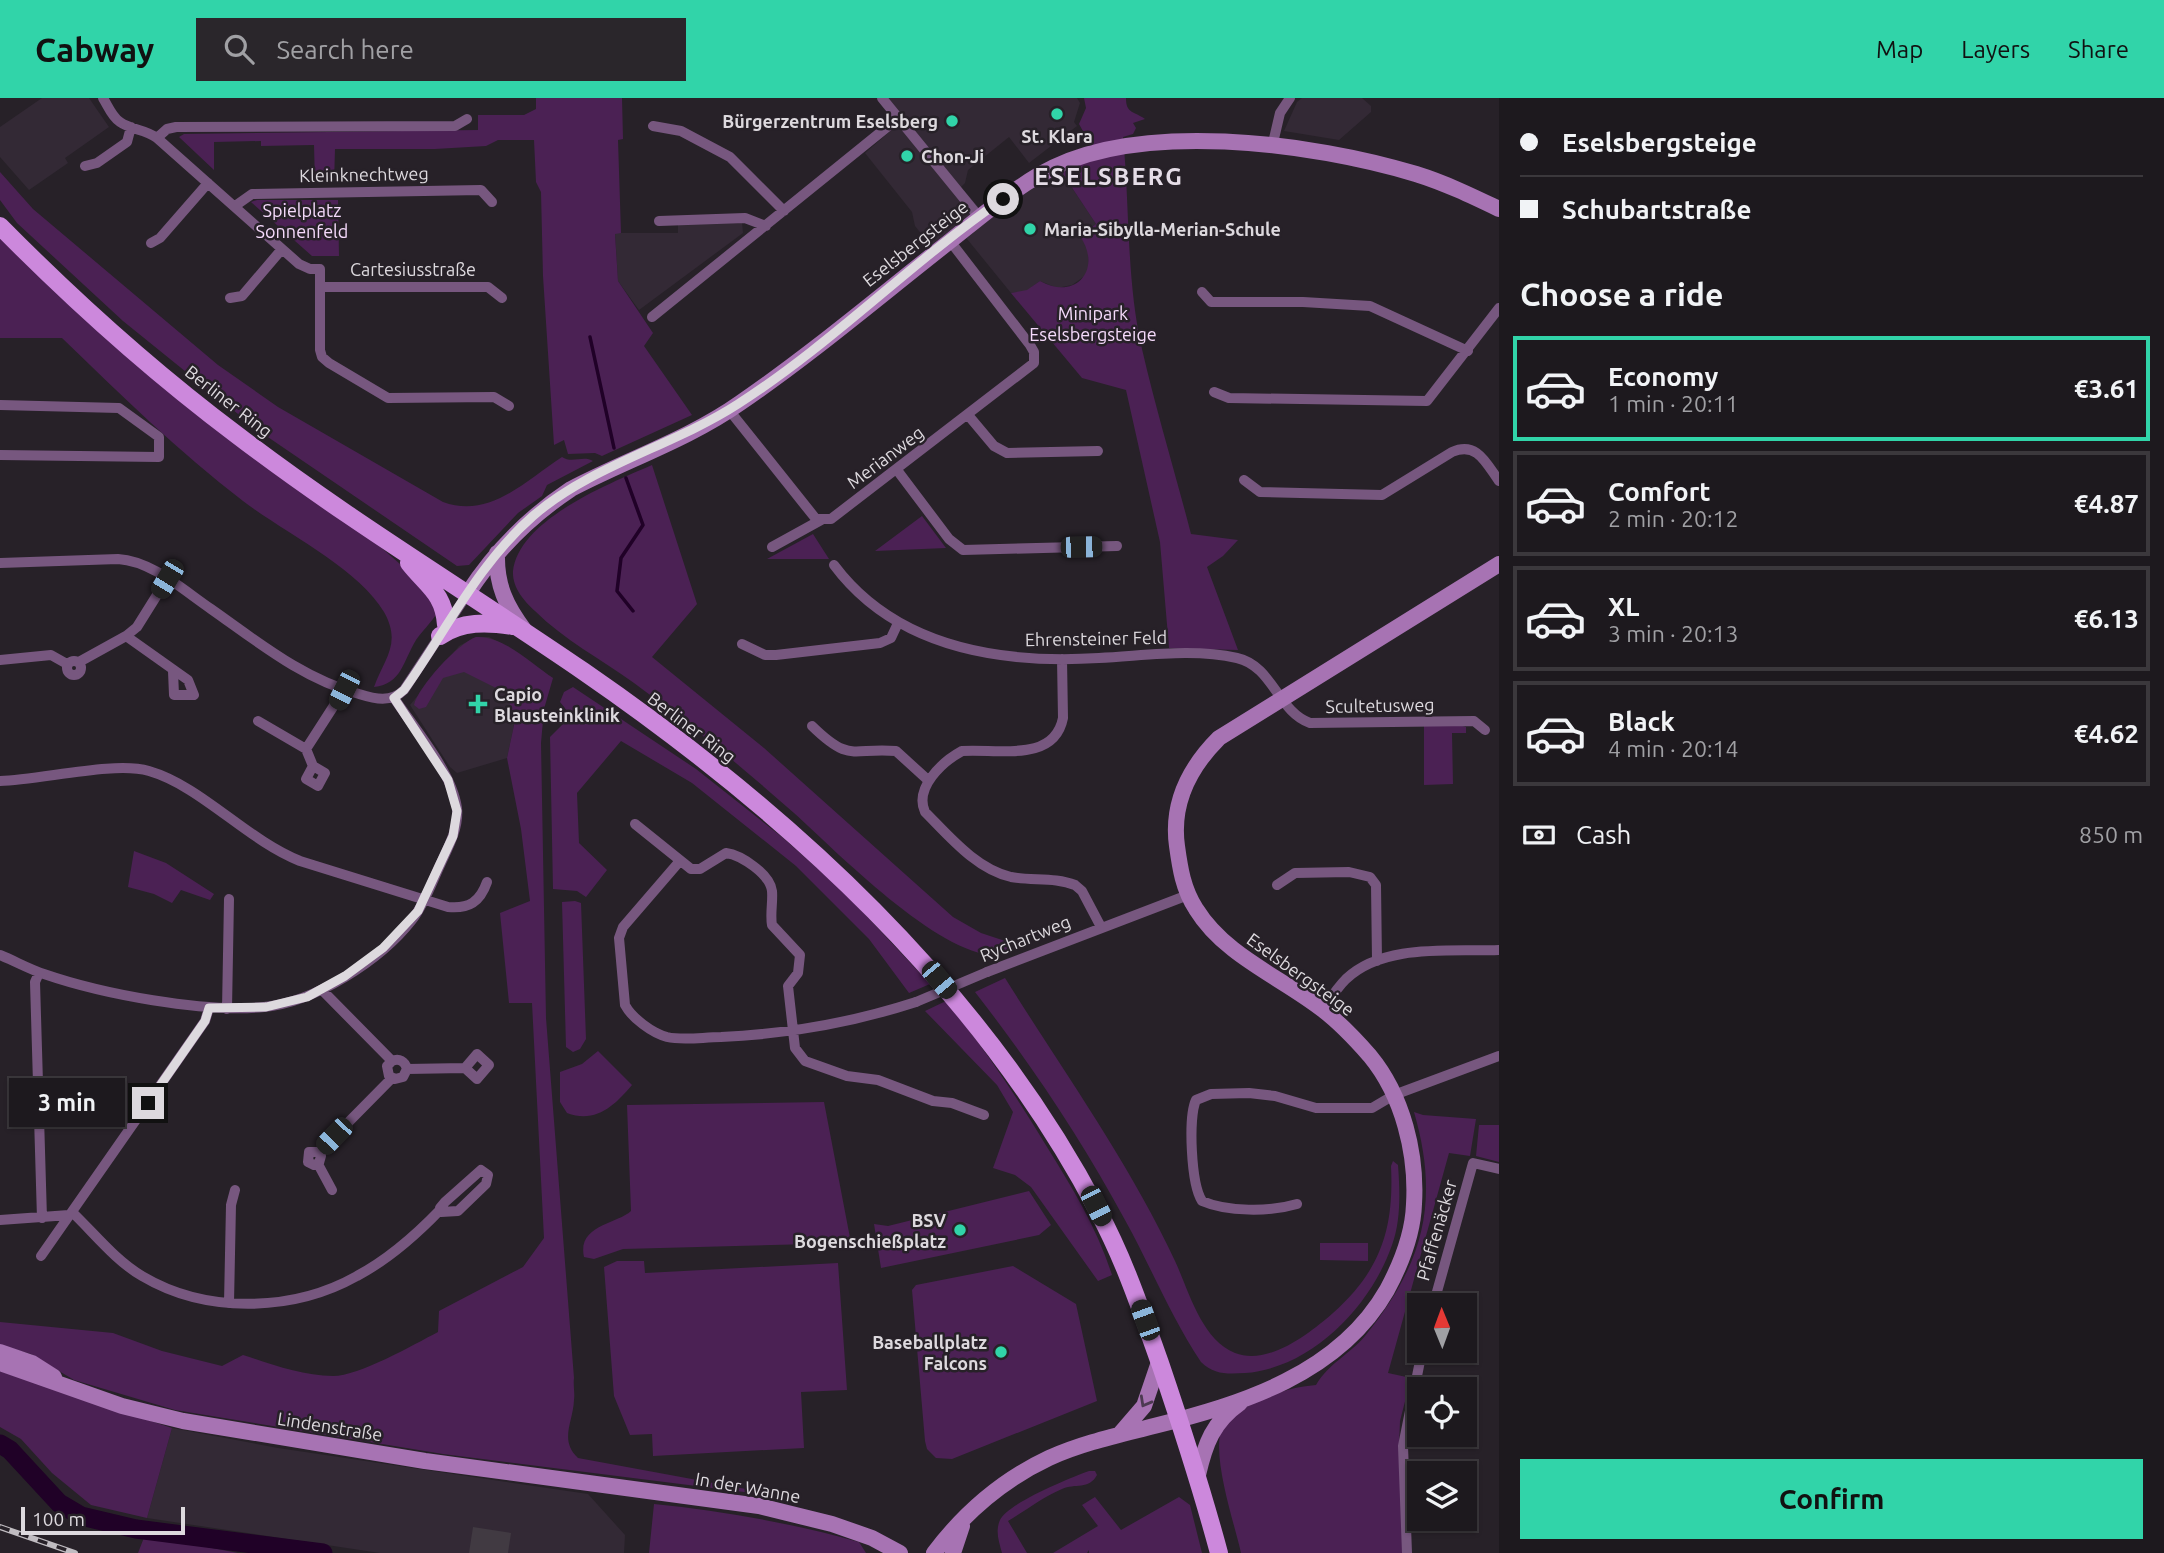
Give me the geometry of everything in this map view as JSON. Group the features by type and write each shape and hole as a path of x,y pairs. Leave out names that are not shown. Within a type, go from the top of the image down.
{"main road":[{"name":"Berliner Ring","path":"0,226 176,388 241,438 398,549 588,674 734,786 836,873 922,959 1025,1091 1075,1170 1117,1247 1180,1419 1219,1553"},
{"path":"398,549 440,597 444,606 443,631 466,625 493,623 522,630"}],"street":[{"path":"103,98 117,120 158,138 299,264 310,269 320,269 320,350 329,363 388,398 494,397 509,406"},
{"path":"882,98 979,218"},
{"path":"1272,147 1280,113 1290,98"},
{"path":"158,138 167,129 176,127 455,126 467,119"},
{"path":"652,317 897,119"},
{"path":"653,125 681,131 730,157 784,211"},
{"path":"85,166 97,163 127,142 131,127"},
{"name":"Eselsbergsteige","path":"468,593 497,553 533,516 571,489 729,410 1040,174 1095,151 1156,142 1212,141 1350,156 1452,187 1499,209"},
{"path":"151,243 160,238 208,183"},
{"name":"Kleinknechtweg","path":"235,206 251,194 326,192 481,190 492,202"},
{"path":"659,221 744,218 766,226"},
{"name":"Merianweg","path":"772,547 821,520 831,519 1034,363 1034,352 950,241"},
{"path":"230,298 242,296 282,248"},
{"name":"Cartesiusstraße","path":"320,287 488,287 502,298"},
{"path":"1202,292 1211,302 1303,302 1370,306 1468,351"},
{"path":"1214,392 1229,398 1427,401 1499,308"},
{"path":"0,405 119,408 143,423 159,438 159,457 0,455"},
{"path":"729,410 812,516 821,520"},
{"path":"968,415 995,446 1007,453 1098,451"},
{"path":"1244,480 1260,492 1382,495 1452,452 1464,448 1476,452 1499,481"},
{"path":"897,470 949,540 963,550 1116,546"},
{"path":"497,553 496,571 501,591 522,630"},
{"path":"0,563 128,560 144,565 299,670 344,690 376,698 394,698 404,690 468,593"},
{"name":"Eselsbergsteige","path":"934,1553 972,1509 1012,1478 1050,1458 1258,1394 1304,1373 1346,1342 1379,1303 1401,1261 1412,1223 1414,1183 1409,1141 1394,1095 1372,1059 1323,1009 1268,975 1231,946 1197,912 1180,872 1175,837 1176,814 1191,773 1203,754 1219,738 1499,564"},
{"name":"Ehrensteiner Feld","path":"834,565 858,593 898,623 933,639 976,651 1022,658 1062,659 1186,653 1240,658 1261,671 1283,698"},
{"path":"0,660 51,655 73,663 126,636 137,626 167,579"},
{"path":"742,644 765,655 776,655 880,643 891,638 898,623"},
{"path":"126,636 173,671"},
{"path":"1062,659 1062,723 1042,746 1018,751 962,751 929,781 921,795 925,812 982,865 1010,876 1075,884 1082,891 1101,927"},
{"path":"306,749 344,690"},
{"path":"0,955 39,973 83,986 209,1008 227,1009 293,1002 322,990 383,948 410,922 424,901 453,836 457,811 448,780 394,698"},
{"name":"Scultetusweg","path":"1283,698 1294,713 1310,723 1474,721 1485,730"},
{"path":"258,721 306,749 313,766"},
{"path":"813,726 835,745 850,753 896,751 929,781"},
{"path":"0,781 115,769 147,771 176,784 289,857 448,907 466,907 480,899 487,882"},
{"path":"635,824 691,869 700,869 726,852 734,854 771,884 772,925 800,955 798,972 788,986 795,1048 805,1061 847,1076 878,1080 933,1101 952,1103 984,1115"},
{"name":"Rychartweg","path":"679,862 620,933 622,994 629,1012 656,1033 677,1038 793,1032 869,1017 916,1002 1188,895"},
{"path":"1277,885 1296,873 1349,872 1370,877 1376,885 1377,961"},
{"path":"227,1009 229,900"},
{"path":"1323,1009 1347,978 1377,961 1412,954 1499,950"},
{"path":"39,973 35,982 42,1218"},
{"path":"322,990 392,1061 401,1061 407,1069"},
{"path":"41,1256 205,1021 209,1008"},
{"path":"1297,1204 1261,1208 1227,1207 1202,1201 1194,1181 1192,1112 1196,1100 1211,1094 1262,1094 1316,1108 1363,1110 1380,1106 1394,1095 1499,1056"},
{"path":"392,1061 387,1069 392,1078"},
{"path":"407,1069 465,1068"},
{"path":"392,1078 401,1079 407,1069"},
{"path":"332,1190 318,1164 309,1164 306,1158 309,1152 319,1152 392,1078"},
{"name":"Pfaffenäcker","path":"1437,1293 1474,1163 1499,1169"},
{"path":"71,1213 139,1274 178,1292 229,1303 285,1301 325,1290 356,1277 401,1248 475,1173 481,1170 486,1172 486,1184 458,1211 446,1213 440,1210"},
{"path":"229,1303 231,1206 235,1190"},
{"path":"0,1220 42,1218 71,1213"},
{"name":"Lindenstraße","path":"0,1352 32,1363 74,1390"},
{"name":"Lindenstraße","path":"0,1363 145,1413 183,1421 425,1461 583,1483"},
{"path":"1118,1435 1144,1406 1159,1363"},
{"path":"1407,1553 1403,1446 1420,1363"},
{"path":"1198,1475 1204,1448 1215,1426 1230,1410 1258,1394"},
{"name":"In der Wanne","path":"583,1483 789,1512 858,1533 900,1553"},
{"path":"954,1553 962,1527 972,1509"}],"shaded area":[{"path":"42,98 89,98 109,127 65,158 68,163 29,190 0,157 0,127"},
{"path":"887,98 1077,98 1080,103 1074,122 1077,126 1029,163 1009,137 968,170 965,183 961,187 980,209 931,246 915,226 912,212 865,153 903,120"},
{"path":"1302,98 1362,98 1371,106 1371,112 1339,140 1284,131 1297,102"},
{"name":"Maria-Sibylla-Merian-Schule","path":"1061,171 1096,224 1084,241 1088,250 1089,268 1086,275 1072,285 1057,288 1040,281 1027,291 1011,293 963,234 1039,182"},
{"path":"742,222 743,233 639,310 618,281 615,233 678,233 678,224"},
{"name":"Capio Blausteinklinik","path":"476,637 489,637 501,643 553,678 517,711 507,758 457,773 450,767 410,705 459,646"},
{"path":"172,1428 278,1448 588,1494 625,1535 624,1553 380,1553 147,1518"}],"green space":[{"path":"536,98 622,98 623,139 618,140 621,233 615,234 618,281 653,333 644,346 692,415 602,456 595,453 568,454 564,440 554,445 543,276 541,192 536,182 534,140 498,140 486,146 435,149 335,149 334,183 315,183 314,145 261,146 261,141 214,142 214,170 179,137 184,134 478,130 478,115 524,115 536,109"},
{"name":"Minipark Eselsbergsteige","path":"1084,98 1126,98 1129,110 1145,119 1133,123 1136,128 1133,134 1123,137 1137,323 1153,395 1191,534 1238,540 1223,556 1207,567 1238,650 1169,648 1160,542 1126,390 1082,378 1011,293 1027,290 1040,281 1053,286 1074,285 1082,279 1087,270 1086,249 1080,236 1096,224 1061,171 1098,158 1079,124 1086,108"},
{"path":"0,172 33,209 218,365 278,407 443,502 476,506 492,502 562,457 593,461 547,485 542,496 518,513 469,565 457,566 259,431 123,321 17,223 0,200"},
{"name":"Spielplatz Sonnenfeld","path":"338,200 339,256 312,256 251,202"},
{"path":"0,238 425,586 437,613 416,640 401,670 391,681 374,687 390,651 391,633 384,612 357,581 219,482 150,422 62,338 0,338"},
{"path":"652,465 697,604 652,657 764,748 953,917 981,933 1020,946 998,955 972,950 946,938 918,920 861,875 716,746 634,683 558,631 523,598 514,583 513,571 519,552 531,535 569,505"},
{"path":"922,516 946,548 875,551"},
{"path":"813,534 829,559 767,559"},
{"path":"476,637 507,645 553,678 544,709 541,743 546,1018 574,1378 569,1445 578,1458 746,1489 752,1493 443,1454 175,1410 74,1380 31,1354 0,1345 0,1322 113,1333 162,1351 222,1366 243,1355 310,1374 344,1375 386,1359 438,1332 439,1311 523,1267 544,1238 532,1003 509,1003 500,913 530,901 521,829 507,758 517,711 511,711 508,694 464,672 443,678 426,707 419,709 414,705 440,666"},
{"path":"573,687 696,769 782,837 846,894 930,984 909,993 869,939 796,866 692,783 621,741 577,793 579,843 607,870 586,897 577,891 553,889 550,737 571,716 560,702 564,692"},
{"path":"1456,724 1466,727 1466,733 1452,733 1453,784 1424,785 1424,725"},
{"path":"134,851 166,863 214,894 210,900 181,890 172,903 154,894 128,887"},
{"path":"562,902 581,903 586,1039 580,1049 573,1052 566,1047"},
{"path":"1005,978 1137,1188 1205,1326 1223,1346 1235,1353 1261,1355 1287,1346 1333,1313 1363,1281 1387,1229 1391,1166 1393,1161 1398,1165 1398,1216 1392,1245 1370,1290 1336,1330 1293,1359 1270,1369 1227,1373 1211,1369 1201,1362 1109,1190 1036,1075 975,992"},
{"path":"946,1001 999,1072 1057,1163 1092,1225 1112,1275 1098,1281 1031,1187 1015,1175 993,1168 1013,1112 997,1085 925,1011"},
{"path":"598,1051 632,1085 604,1111 587,1116 567,1113 560,1102 560,1072 582,1064"},
{"path":"824,1102 851,1243 623,1249 594,1259 584,1257 583,1246 592,1232 631,1211 627,1105"},
{"path":"1414,1112 1476,1119 1470,1156 1449,1153 1410,1293 1407,1293 1407,1304 1388,1373 1407,1377 1399,1446 1403,1553 1241,1553 1220,1465 1221,1432 1229,1418 1254,1403 1284,1391 1316,1385 1327,1371 1365,1336 1385,1309 1413,1257 1421,1230 1426,1175"},
{"path":"1479,1125 1499,1125 1499,1162 1476,1156"},
{"name":"BSV Bogenschießplatz","path":"1029,1191 1051,1225 1039,1235 881,1268 874,1224 888,1226"},
{"path":"1320,1243 1368,1243 1368,1261 1320,1260"},
{"path":"617,1261 644,1261 645,1273 838,1263 847,1390 801,1392 804,1448 653,1456 652,1434 630,1435 614,1396 604,1267"},
{"name":"Baseballplatz Falcons","path":"1013,1266 1076,1304 1097,1401 952,1459 936,1458 927,1449 925,1441 912,1290 916,1285"},
{"path":"0,1371 172,1428 147,1518 91,1505 52,1473 21,1439 0,1427"},
{"path":"1089,1471 1095,1471 1097,1475 1090,1483 1055,1492 1008,1521 1027,1553 1002,1553 998,1528 1005,1513 1040,1492"},
{"path":"1095,1497 1121,1530 1179,1497 1190,1505 1202,1553 1089,1553 1089,1550 1087,1553 1053,1553 1098,1526 1082,1505"},
{"path":"654,1504 783,1523 859,1542 866,1553 649,1553"},
{"path":"145,1535 238,1553 138,1553"}],"building":[{"path":"473,1527 511,1533 508,1553 469,1553"}],"waterway":[{"path":"590,337 614,448"},
{"path":"626,478 643,525 621,558 617,591 633,611"},
{"path":"0,1444 10,1450 59,1503 81,1516 136,1529 323,1553"}],"railway":[{"path":"0,1527 75,1553"}],"place":[{"name":"St. Klara","path":"1057,114"},
{"name":"Bürgerzentrum Eselsberg","path":"952,121"},
{"name":"Chon-Ji","path":"907,156"},
{"name":"Maria-Sibylla-Merian-Schule","path":"1030,229"},
{"name":"Capio Blausteinklinik","path":"478,704"},
{"name":"BSV Bogenschießplatz","path":"960,1230"},
{"name":"Baseballplatz Falcons","path":"1001,1352"}],"district":[{"name":"ESELSBERG","path":"1109,176"}],"route":[{"path":"148,1103 205,1021 209,1008 266,1007 307,997 345,976 383,948 418,911 453,836 457,823 456,800 448,780 394,698 404,690 475,581 509,539 533,516 571,489 739,404 1003,199"}]}
